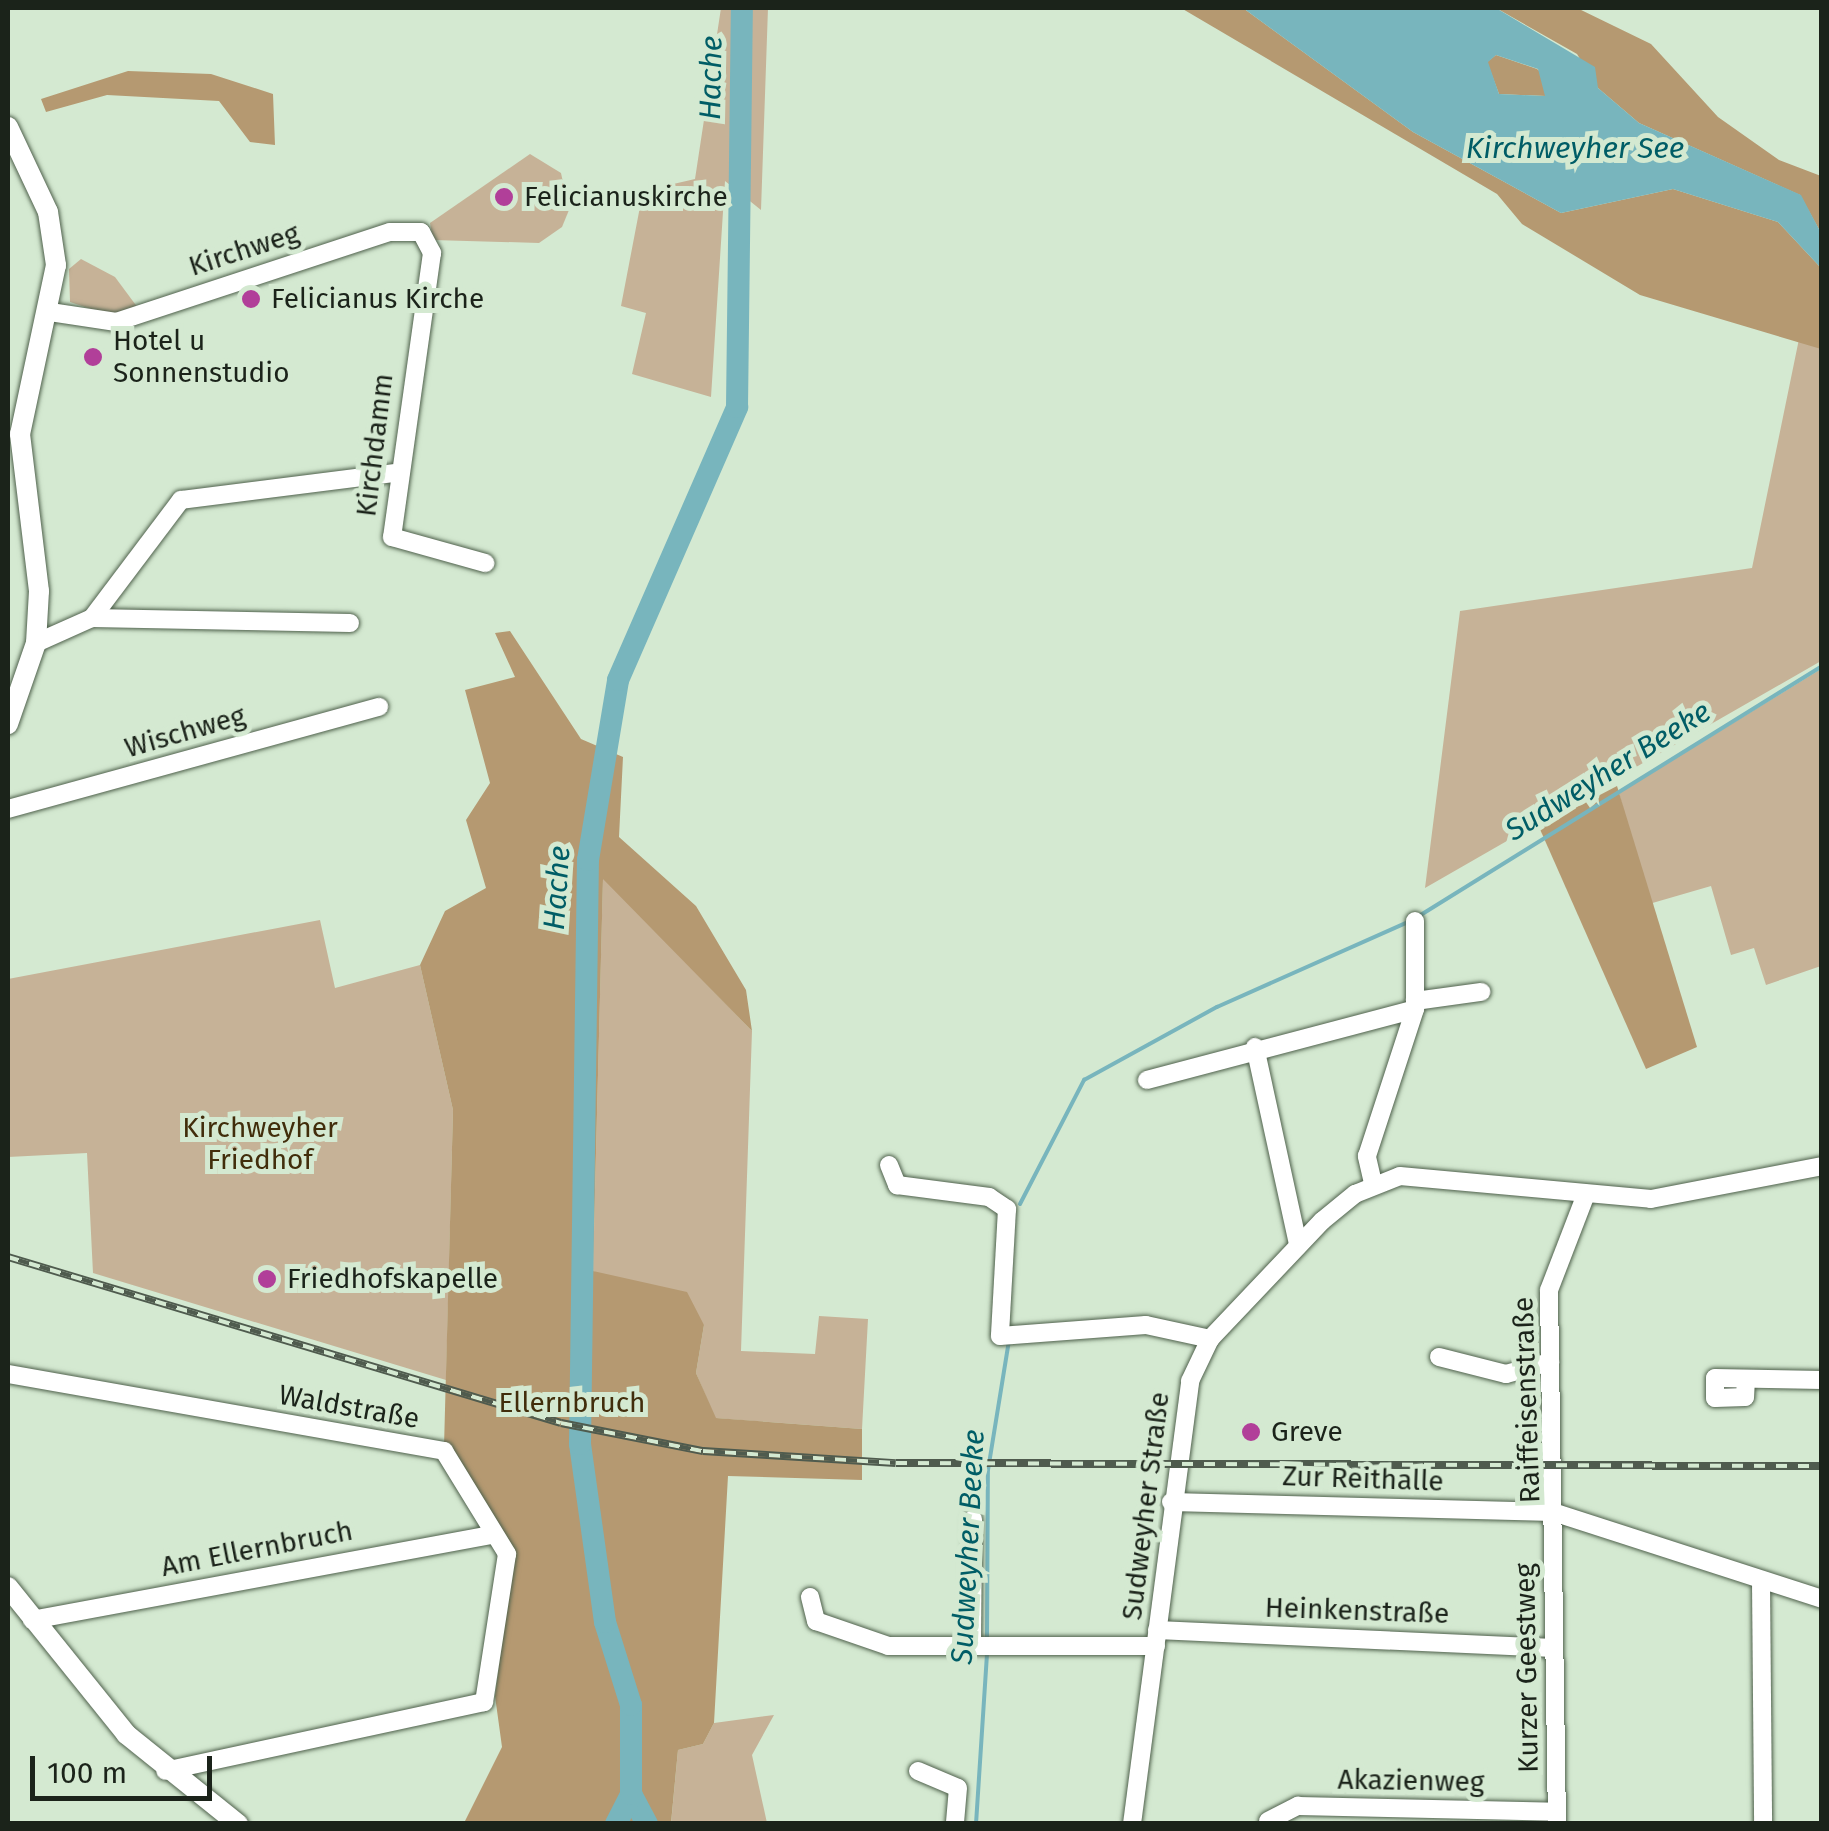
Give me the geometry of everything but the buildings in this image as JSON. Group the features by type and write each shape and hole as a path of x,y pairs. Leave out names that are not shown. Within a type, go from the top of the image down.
{"main road":[{"path":"8,127 48,212 56,265 50,312 20,434 39,591 36,643 12,699 8,724"},
{"path":"8,1587 17,1611 165,1771 238,1824"}],"street":[{"name":"Kirchweg","path":"50,312 116,322 390,232 427,237 430,264"},
{"name":"Kirchdamm","path":"430,264 394,473 392,538 485,563"},
{"path":"92,618 181,500 394,473"},
{"path":"36,643 92,618 350,623"},
{"name":"Wischweg","path":"8,808 379,708"},
{"path":"1414,920 1415,1005 1368,1156 1373,1184 1472,1177 1586,1194 1674,1197 1822,1166"},
{"path":"1147,1080 1255,1047 1481,992"},
{"path":"1255,1047 1298,1245"},
{"path":"888,1165 897,1185 990,1198 1007,1208 1008,1336 1165,1326 1210,1339"},
{"name":"Sudweyher Straße","path":"1132,1824 1171,1502 1190,1381 1210,1339 1298,1245 1373,1184"},
{"name":"Raiffeisenstraße","path":"1586,1194 1549,1290 1552,1512 1822,1599"},
{"path":"1439,1357 1506,1374 1550,1362"},
{"name":"Waldstraße","path":"8,1374 444,1451 509,1568 490,1695 476,1706 165,1771"},
{"path":"1746,1379 1822,1380"},
{"name":"Zur Reithalle","path":"1171,1502 1552,1512"},
{"name":"Kurzer Geestweg","path":"1552,1512 1556,1818"},
{"path":"972,1642 973,1519"},
{"name":"Am Ellernbruch","path":"17,1611 492,1535"},
{"path":"1761,1582 1763,1824"},
{"name":"Heinkenstraße","path":"810,1597 816,1621 854,1638 972,1642 1156,1638 1554,1648"},
{"path":"918,1771 958,1788 955,1824"},
{"name":"Akazienweg","path":"1268,1820 1298,1806 1556,1818"}],"green space":[{"path":"721,8 768,8 761,210 725,181 711,397 632,374 646,313 621,306 643,191 695,179"},
{"path":"1181,8 1243,8 1413,132 1561,213 1673,189 1778,222 1821,268 1821,349 1640,295 1522,224 1497,194"},
{"path":"1496,8 1577,8 1651,44 1718,117 1779,160 1821,176 1821,233 1800,195 1639,123 1598,88 1577,54"},
{"path":"1496,55 1537,69 1548,78 1546,96 1499,94 1487,62"},
{"path":"128,71 211,74 273,94 275,145 250,142 219,101 107,95 46,112 41,99"},
{"path":"530,154 561,173 569,210 562,227 539,243 433,240 430,223"},
{"path":"81,259 115,277 138,308 115,317 70,302 69,269"},
{"path":"1799,339 1821,349 1821,661 1425,888 1460,611 1752,568"},
{"name":"Ellernbruch","path":"510,631 581,739 623,757 619,837 696,906 746,990 752,1031 603,879 593,1271 687,1292 704,1325 696,1373 716,1418 862,1429 862,1480 728,1476 714,1723 703,1744 678,1750 671,1823 464,1823 502,1747 495,1696 512,1567 444,1447 453,1110 420,965 445,911 486,888 466,820 490,783 465,690 515,677 495,633"},
{"path":"1821,669 1821,966 1766,985 1754,948 1731,955 1711,886 1649,904 1619,793"},
{"path":"1617,786 1697,1047 1646,1069 1539,827"},
{"path":"603,877 752,1031 741,1351 815,1354 819,1316 868,1319 862,1429 715,1418 696,1373 704,1325 593,1271"},
{"name":"Kirchweyher Friedhof","path":"320,920 335,988 420,965 453,1110 446,1380 93,1273 87,1153 8,1157 8,979"},
{"path":"774,1715 752,1755 767,1823 671,1824 678,1750 703,1744 714,1723"}],"water":[{"name":"Kirchweyher See","path":"1243,8 1496,8 1595,67 1598,88 1639,123 1801,195 1821,233 1821,268 1778,222 1673,189 1561,213 1413,132","holes":["1496,55 1538,69 1545,96 1499,94 1488,62"]}],"waterway":[{"name":"Hache","path":"616,1824 631,1794 631,1705 605,1622 580,1444 588,860 618,680 737,407 742,8"},
{"name":"Sudweyher Beeke","path":"1419,916 1822,666"},
{"name":"Sudweyher Beeke","path":"1020,1204 1084,1080 1217,1007 1406,923"},
{"name":"Sudweyher Beeke","path":"987,1639 988,1470 1009,1341"},
{"name":"Sudweyher Beeke","path":"976,1824 987,1654"},
{"name":"Hache","path":"631,1794 647,1824"}],"railway":[{"path":"8,1257 561,1423 703,1451 896,1463 1822,1466"}],"place":[{"name":"Felicianuskirche","path":"504,197"},
{"name":"Felicianus Kirche","path":"251,299"},
{"name":"Hotel u Sonnenstudio","path":"93,357"},
{"name":"Friedhofskapelle","path":"267,1279"},
{"name":"Greve","path":"1251,1432"}]}
